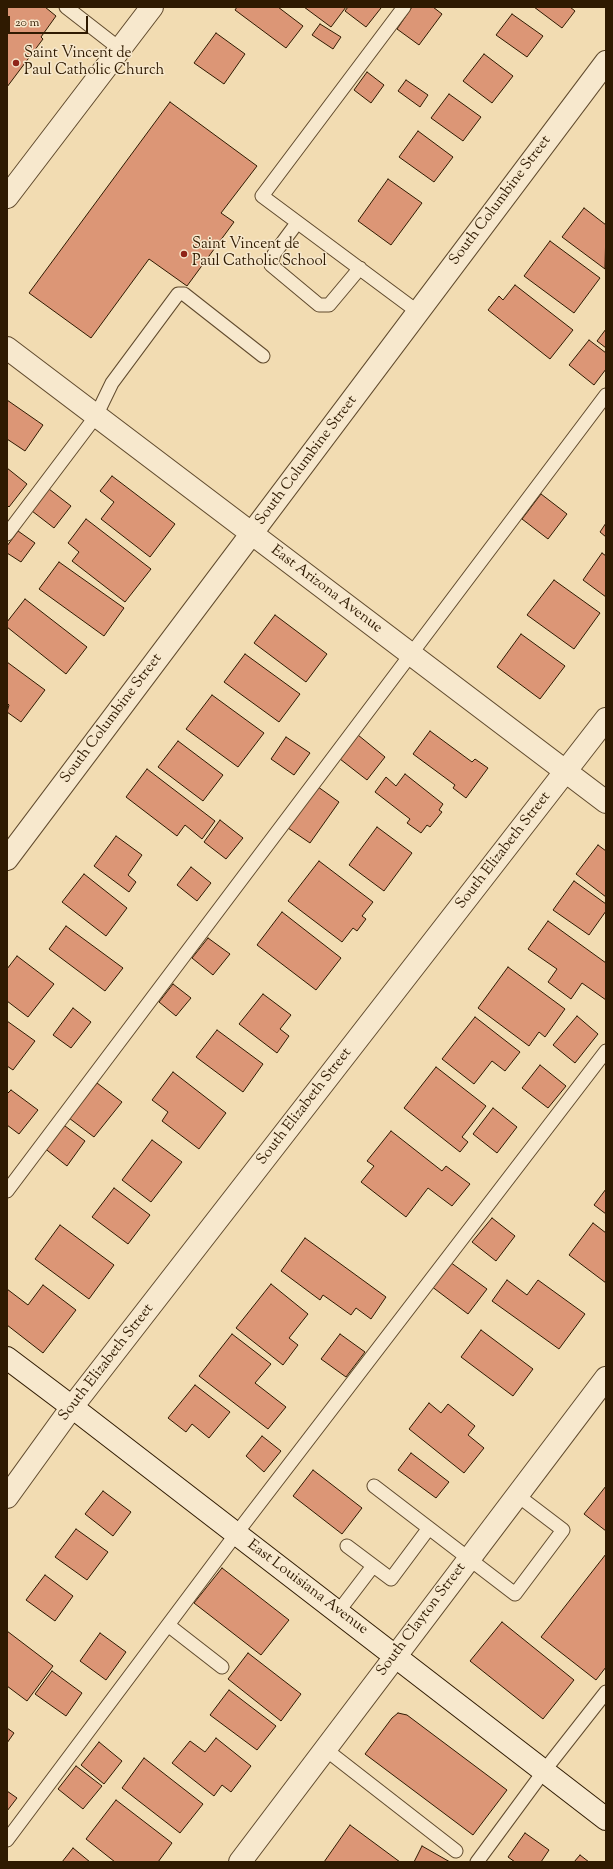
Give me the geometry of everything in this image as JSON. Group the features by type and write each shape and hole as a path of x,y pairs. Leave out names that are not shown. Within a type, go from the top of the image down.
{"street":[{"path":"7,197 152,7"},
{"name":"South Columbine Street","path":"7,858 606,62"},
{"name":"East Arizona Avenue","path":"7,348 606,802"},
{"name":"South Elizabeth Street","path":"7,1498 72,1407 606,719"},
{"name":"East Louisiana Avenue","path":"7,1358 606,1819"},
{"name":"South Clayton Street","path":"240,1862 606,1378"}],"lane":[{"path":"66,7 120,49"},
{"path":"404,7 262,196 418,312"},
{"path":"298,222 274,254 271,265 320,304 329,305 360,268"},
{"path":"7,534 96,416 112,383 178,294 184,294 263,356"},
{"path":"7,1191 606,395"},
{"path":"7,1840 236,1534 606,1051"},
{"path":"374,1486 515,1594 563,1530 517,1495"},
{"path":"348,1546 391,1579 429,1528"},
{"path":"338,1612 373,1566"},
{"path":"168,1625 222,1667"},
{"path":"477,1862 544,1771 606,1692"},
{"path":"325,1749 456,1851"}],"building":[{"name":"Saint Vincent de Paul Catholic Church","path":"7,7 45,7 56,16 41,37 43,39 7,87"},
{"path":"237,7 278,7 303,26 286,48 235,10"},
{"path":"304,7 346,7 331,27"},
{"path":"348,7 381,8 366,27 345,11"},
{"path":"412,7 433,7 442,14 419,45 397,29"},
{"path":"534,7 570,7 575,11 562,28"},
{"path":"512,14 543,36 527,57 496,35"},
{"path":"320,24 341,37 333,49 312,35"},
{"path":"216,33 245,54 224,84 194,63"},
{"path":"484,54 513,76 492,103 463,81"},
{"path":"367,72 384,85 371,103 354,90"},
{"path":"406,80 428,95 420,107 398,91"},
{"path":"449,94 481,117 463,141 431,118"},
{"path":"170,102 257,166 221,213 234,222 187,286 149,259 91,338 29,293"},
{"path":"418,131 453,157 434,182 399,157"},
{"path":"388,179 422,203 391,245 358,221"},
{"path":"584,208 606,225 605,269 562,237"},
{"path":"550,241 600,278 574,313 524,276"},
{"path":"515,285 573,330 550,359 488,310 499,296 503,300"},
{"path":"606,329 606,348 597,341"},
{"path":"589,340 606,353 606,369 594,385 569,365"},
{"path":"7,400 43,425 25,451 7,439"},
{"path":"7,468 27,484 9,507 7,505"},
{"path":"112,476 175,524 150,557 101,519 114,502 100,491"},
{"path":"49,489 71,506 54,528 32,511"},
{"path":"541,494 567,514 548,539 522,519"},
{"path":"86,519 151,569 125,602 72,561 79,552 68,543"},
{"path":"606,523 606,537 600,532"},
{"path":"18,531 35,543 21,562 7,553 7,546"},
{"path":"602,553 606,556 606,597 583,580"},
{"path":"59,562 124,608 104,636 39,589"},
{"path":"554,580 600,613 574,649 527,615"},
{"path":"25,599 87,647 66,674 7,627 7,622"},
{"path":"275,615 327,654 306,682 254,643"},
{"path":"521,634 565,666 540,699 497,667"},
{"path":"245,654 300,694 279,722 224,682"},
{"path":"7,662 45,690 21,722 7,712 9,705 7,703"},
{"path":"212,695 264,733 238,767 186,729"},
{"path":"430,731 472,762 475,759 488,768 466,798 453,788 455,785 413,754"},
{"path":"358,735 385,757 367,780 340,759"},
{"path":"286,737 310,753 294,775 271,759"},
{"path":"178,741 223,775 203,801 158,767"},
{"path":"147,769 215,821 202,839 185,825 177,836 126,797"},
{"path":"405,774 443,804 439,810 442,812 430,827 427,825 421,833 407,823 410,819 375,792 386,777 396,786"},
{"path":"314,784 339,802 310,843 285,826"},
{"path":"220,820 243,838 226,859 204,842"},
{"path":"377,827 412,853 384,891 349,865"},
{"path":"116,836 142,855 128,875 136,882 129,892 94,866"},
{"path":"598,845 606,851 606,897 576,874"},
{"path":"319,861 373,902 362,916 366,919 357,931 353,928 342,942 288,901"},
{"path":"191,867 211,883 197,901 177,885"},
{"path":"84,874 127,908 106,936 62,902"},
{"path":"574,881 606,904 606,911 589,935 553,910"},
{"path":"282,912 341,958 316,990 257,945"},
{"path":"548,921 606,963 606,1000 582,983 571,999 548,982 557,969 528,949"},
{"path":"66,926 123,968 105,991 49,949"},
{"path":"208,938 230,954 213,975 192,958"},
{"path":"17,956 54,984 28,1017 7,1001 7,969"},
{"path":"508,967 565,1009 545,1037 539,1032 529,1046 478,1008"},
{"path":"173,984 191,998 176,1016 159,1002"},
{"path":"263,994 291,1015 280,1029 289,1036 277,1053 239,1024"},
{"path":"73,1008 91,1022 71,1048 53,1035"},
{"path":"577,1016 598,1034 575,1063 553,1045"},
{"path":"475,1017 520,1052 505,1071 492,1061 474,1084 442,1059"},
{"path":"7,1021 35,1041 13,1070 7,1066"},
{"path":"217,1030 263,1064 243,1092 196,1057"},
{"path":"540,1065 566,1086 548,1108 522,1088"},
{"path":"436,1067 486,1106 462,1137 468,1142 460,1152 404,1108"},
{"path":"173,1072 226,1113 199,1149 162,1121 168,1112 152,1100"},
{"path":"97,1083 122,1102 94,1137 69,1118"},
{"path":"11,1090 38,1110 19,1134 7,1125 7,1094"},
{"path":"493,1108 517,1127 497,1153 473,1134"},
{"path":"61,1123 85,1141 67,1166 43,1147"},
{"path":"391,1131 442,1171 446,1166 470,1184 452,1206 428,1188 406,1217 361,1182 374,1166 367,1161"},
{"path":"152,1140 182,1162 151,1202 122,1180"},
{"path":"114,1188 150,1215 128,1244 92,1217"},
{"path":"606,1189 606,1214 594,1205"},
{"path":"492,1218 515,1236 496,1261 472,1242"},
{"path":"593,1223 606,1233 606,1283 569,1255"},
{"path":"60,1225 114,1265 89,1299 35,1259"},
{"path":"305,1238 386,1297 371,1319 356,1308 351,1315 323,1295 320,1300 281,1271"},
{"path":"450,1262 487,1289 468,1314 431,1286"},
{"path":"507,1280 527,1295 538,1280 585,1314 559,1349 492,1301"},
{"path":"271,1284 308,1314 289,1338 298,1345 283,1365 236,1328"},
{"path":"43,1285 76,1310 43,1353 7,1325 7,1289 28,1305"},
{"path":"481,1330 533,1369 513,1396 461,1357"},
{"path":"232,1334 271,1364 255,1383 286,1407 268,1429 199,1376"},
{"path":"340,1334 365,1352 346,1377 321,1359"},
{"path":"195,1385 230,1412 209,1438 192,1424 186,1432 168,1418"},
{"path":"429,1403 441,1413 448,1404 475,1426 468,1435 484,1448 464,1473 409,1429"},
{"path":"262,1436 281,1451 264,1472 246,1456"},
{"path":"411,1453 449,1482 436,1498 398,1470"},
{"path":"313,1470 362,1508 342,1534 293,1496"},
{"path":"606,1486 606,1531 584,1514"},
{"path":"103,1491 131,1512 113,1536 85,1514"},
{"path":"76,1529 108,1552 87,1580 55,1557"},
{"path":"606,1554 606,1667 596,1680 541,1637"},
{"path":"222,1568 289,1620 261,1655 194,1603"},
{"path":"45,1575 73,1596 55,1621 26,1600"},
{"path":"502,1622 574,1680 543,1719 470,1661"},
{"path":"7,1631 53,1666 27,1701 7,1686"},
{"path":"100,1633 126,1652 106,1680 80,1661"},
{"path":"248,1653 301,1694 281,1721 228,1679"},
{"path":"52,1671 82,1693 66,1716 35,1694"},
{"path":"229,1690 276,1726 257,1750 210,1715"},
{"path":"398,1713 407,1715 507,1790 473,1835 365,1754 392,1718"},
{"path":"7,1728 14,1733 7,1743"},
{"path":"216,1738 251,1766 231,1792 222,1785 214,1796 172,1763 190,1741 205,1752"},
{"path":"99,1742 122,1761 104,1784 81,1765"},
{"path":"144,1758 203,1804 180,1833 122,1788"},
{"path":"76,1766 102,1786 83,1809 58,1789"},
{"path":"7,1791 17,1798 7,1811"},
{"path":"116,1800 172,1843 158,1862 115,1862 86,1839"},
{"path":"350,1825 400,1862 324,1862"},
{"path":"525,1833 549,1850 541,1862 515,1862 508,1857"},
{"path":"422,1846 450,1862 414,1862"},
{"path":"73,1848 90,1862 62,1862"},
{"path":"580,1855 589,1862 574,1862"}],"place":[{"name":"Saint Vincent de Paul Catholic Church","path":"16,63"},
{"name":"Saint Vincent de Paul Catholic School","path":"184,254"}]}
